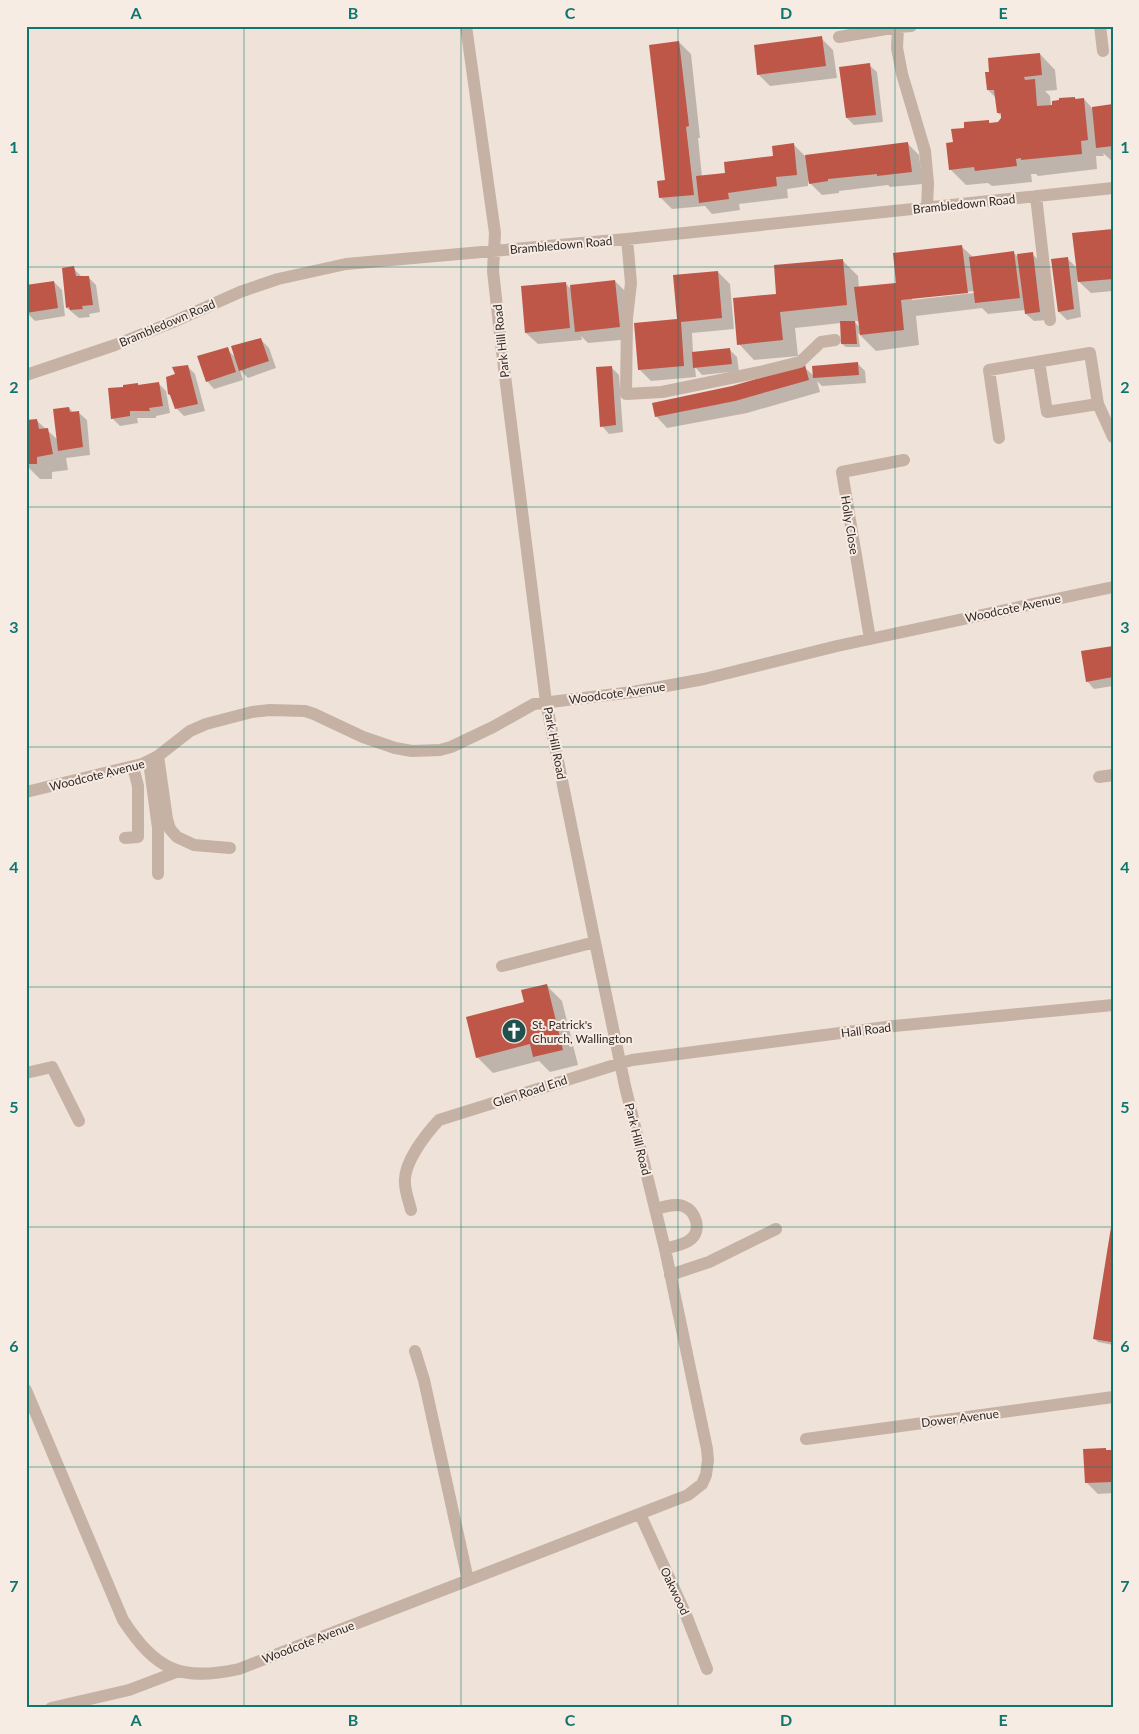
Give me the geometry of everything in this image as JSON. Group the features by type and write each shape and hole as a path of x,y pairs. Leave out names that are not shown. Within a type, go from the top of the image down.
{"street":[{"name":"Park Hill Road","path":"466,26 495,233 493,271 546,702 594,942 656,1209 707,1449"},
{"path":"1100,26 1103,51"},
{"path":"839,37 904,27 897,48 902,74 925,152 928,183 927,208"},
{"name":"Brambledown Road","path":"26,375 115,345 240,292 278,279 346,264 627,239 1113,188"},
{"path":"1036,196 1050,320"},
{"path":"627,239 631,283 627,318 626,394 662,392 800,362 820,342 835,340"},
{"path":"1000,438 989,370 1090,353 1098,404 1113,437"},
{"path":"1039,362 1047,412 1098,404"},
{"name":"Holly Close","path":"870,640 842,472 904,460"},
{"name":"Woodcote Avenue","path":"26,792 133,767 154,759 190,731 206,724 252,712 278,710 305,711 363,737 395,748 417,751 440,750 452,747 493,727 534,704 633,692 704,679 870,640 1113,587"},
{"path":"154,759 166,819 170,829 177,837 194,845 230,848"},
{"path":"154,759 158,828 158,874"},
{"path":"125,838 138,837 138,786 133,767"},
{"path":"1100,777 1113,775"},
{"path":"502,966 594,942"},
{"name":"Hall Road","path":"621,1063 894,1026 1113,1005"},
{"name":"Glen Road End","path":"411,1210 405,1183 405,1173 419,1145 438,1120 621,1063"},
{"path":"26,1073 52,1067 79,1122"},
{"path":"656,1209 682,1206 694,1216 697,1225 696,1232 691,1239 664,1248"},
{"path":"670,1276 709,1262 776,1229"},
{"path":"415,1351 424,1380 468,1580"},
{"name":"Woodcote Avenue","path":"26,1390 123,1620 132,1634 152,1657 179,1671 202,1675 239,1669 688,1495 702,1484 706,1475 707,1449"},
{"name":"Dower Avenue","path":"806,1439 1113,1397"},
{"name":"Oakwood","path":"640,1514 686,1615 708,1669"},
{"path":"51,1708 129,1690 179,1671"}],"building":[{"path":"822,36 826,66 757,75 754,45"},
{"path":"679,41 689,126 686,127 694,195 659,198 657,181 665,180 649,45"},
{"path":"1040,53 1042,75 1024,77 1025,80 1035,79 1037,106 1052,105 1052,101 1059,100 1059,98 1084,98 1088,140 1081,141 1082,154 1021,160 1021,158 1016,159 1017,166 975,171 974,167 949,170 946,143 953,142 951,129 964,128 964,122 989,120 989,123 998,122 1001,118 1001,113 997,113 994,90 987,90 985,72 989,72 988,58"},
{"path":"870,63 876,115 846,118 839,67"},
{"path":"1113,104 1113,146 1096,148 1092,107"},
{"path":"908,142 912,172 828,179 828,181 809,184 805,155"},
{"path":"794,143 797,175 776,177 777,186 728,193 729,199 699,203 696,176 725,173 724,162 773,156 772,146"},
{"path":"1113,229 1113,279 1078,282 1072,233"},
{"path":"962,245 968,293 901,300 904,330 860,335 854,287 896,283 893,253"},
{"path":"1014,251 1020,298 975,303 969,257"},
{"path":"1033,252 1040,312 1025,314 1017,254"},
{"path":"1068,257 1074,309 1058,312 1051,259"},
{"path":"843,259 847,305 780,312 783,340 737,345 733,298 776,294 774,265"},
{"path":"74,266 76,276 89,276 93,305 82,306 83,309 70,310 69,307 66,308 62,268"},
{"path":"718,271 722,318 681,322 684,366 638,370 634,323 677,319 673,275"},
{"path":"615,280 620,327 575,332 570,285"},
{"path":"54,281 58,308 26,313 26,285"},
{"path":"566,282 570,328 525,333 521,286"},
{"path":"840,321 855,321 857,344 841,344"},
{"path":"261,338 269,361 239,371 231,346"},
{"path":"228,347 236,372 206,382 197,356"},
{"path":"730,348 732,364 693,368 692,352"},
{"path":"858,362 859,375 813,378 812,366"},
{"path":"188,365 198,404 175,409 168,394 166,377 175,374 172,367"},
{"path":"805,365 809,380 735,401 655,417 652,403 732,386"},
{"path":"612,366 616,425 600,427 596,367"},
{"path":"159,382 163,406 149,408 150,411 130,411 130,416 111,419 108,388"},
{"path":"69,407 70,412 79,411 83,447 58,451 53,409"},
{"path":"37,419 39,429 48,428 53,454 37,457 37,464 26,464 26,420"},
{"path":"1113,646 1113,677 1086,682 1081,651"},
{"name":"St. Patrick's Church, Wallington","path":"547,984 563,1050 533,1057 530,1044 476,1058 466,1017 524,1002 521,990"},
{"path":"1112,1221 1113,1330 1111,1342 1093,1339"},
{"path":"1106,1448 1106,1450 1113,1450 1113,1482 1085,1483 1083,1449"}],"place":[{"name":"St. Patrick's Church, Wallington","path":"514,1031"}]}
